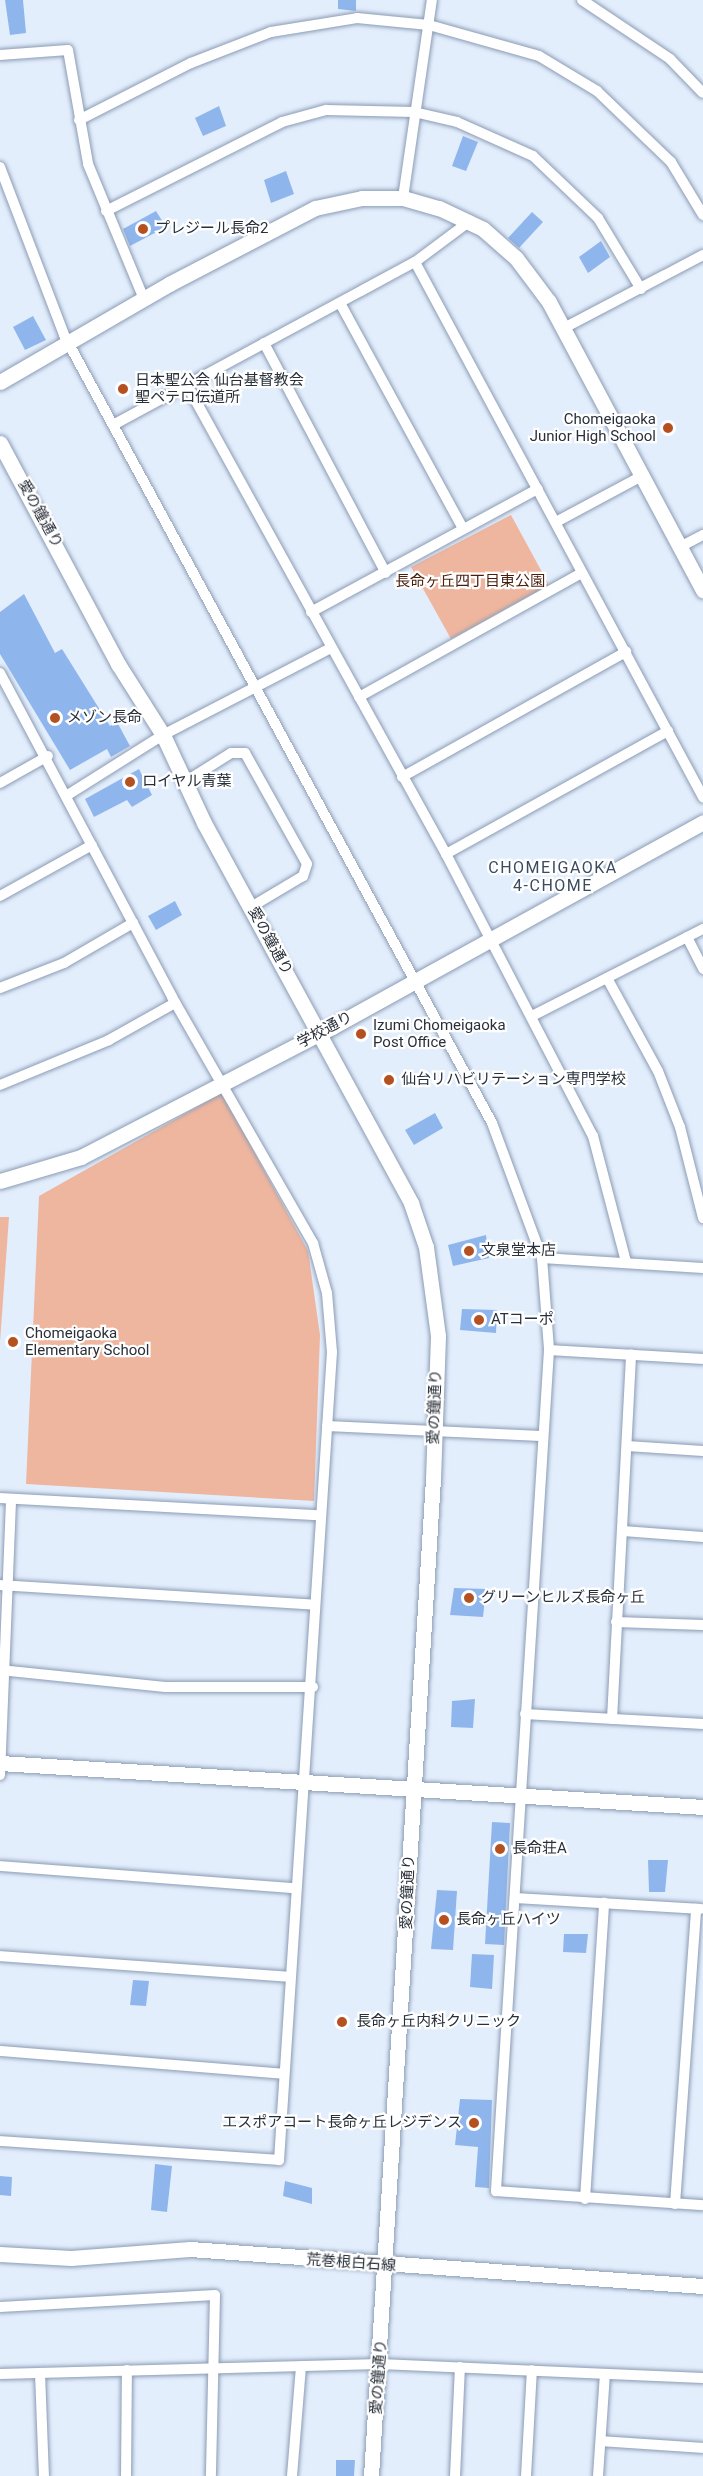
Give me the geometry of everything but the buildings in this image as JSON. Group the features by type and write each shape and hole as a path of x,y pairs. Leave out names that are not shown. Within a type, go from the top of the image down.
{"street":[{"path":"403,198 432,0"},
{"path":"582,0 670,59 703,93"},
{"path":"79,120 191,63 271,32 357,18 429,25 539,56 597,91 671,162 703,215"},
{"path":"0,55 68,50 79,120 106,211 144,299"},
{"path":"106,211 282,122 326,110 414,112 457,122 533,156 598,218 641,289"},
{"path":"0,167 16,220 68,344 492,1123 542,1258 549,1350 541,1436 516,1898 496,2191 585,2199 703,2205"},
{"path":"0,382 144,299 315,208 362,198 403,198 470,221 516,258 564,328 640,477 703,590"},
{"path":"113,425 415,262 470,221"},
{"path":"564,328 703,255"},
{"path":"415,262 703,796"},
{"path":"340,303 463,529"},
{"path":"264,343 386,573"},
{"path":"187,385 446,854 593,1136 626,1262"},
{"name":"愛の鐘通り","path":"0,443 118,664 163,735 185,782 251,907 411,1203 426,1247 438,1336 435,1430 412,1789 380,2364 371,2476"},
{"path":"556,522 640,477"},
{"path":"311,612 538,489"},
{"path":"680,547 703,535"},
{"path":"359,697 582,573"},
{"path":"66,796 163,735 331,648"},
{"path":"402,777 626,652"},
{"path":"0,2141 279,2160 296,1888 313,1687 318,1515 332,1352 327,1293 316,1253 225,1082 175,1003 66,796 48,756 1,677"},
{"path":"446,854 668,731"},
{"path":"185,782 231,753 245,753 307,864 303,876 251,907"},
{"path":"0,783 48,756"},
{"name":"学校通り","path":"0,1181 81,1157 320,1033 703,822"},
{"path":"0,896 92,845"},
{"path":"0,988 64,963 133,923"},
{"path":"532,1016 703,929"},
{"path":"687,937 703,969"},
{"path":"607,978 658,1071 680,1127 703,1218"},
{"path":"0,1085 109,1040 175,1003"},
{"path":"542,1258 703,1268"},
{"path":"549,1350 703,1359"},
{"path":"612,1719 632,1354"},
{"path":"327,1426 541,1436"},
{"path":"627,1446 703,1451"},
{"path":"0,1775 0,1670 5,1498 318,1515"},
{"path":"623,1531 703,1537"},
{"path":"3,1585 314,1605"},
{"path":"616,1622 703,1625"},
{"path":"0,1670 189,1689 313,1687"},
{"path":"525,1714 703,1724"},
{"path":"0,1763 307,1779 412,1789 703,1807"},
{"path":"0,1866 296,1888"},
{"path":"516,1898 700,1909 675,2204"},
{"path":"585,2199 604,1903"},
{"path":"0,1956 290,1977"},
{"path":"0,2051 284,2073"},
{"name":"荒巻根白石線","path":"0,2254 71,2258 190,2249 386,2265 703,2286"},
{"path":"0,2307 215,2295 211,2476"},
{"path":"0,2374 380,2364 703,2378"},
{"path":"292,2476 301,2366"},
{"path":"455,2476 460,2367"},
{"path":"126,2476 127,2370"},
{"path":"526,2476 532,2370"},
{"path":"40,2373 44,2476"},
{"path":"598,2476 605,2374"},
{"path":"601,2441 703,2448"}],"green space":[{"name":"長命ヶ丘四丁目東公園","path":"511,515 549,585 451,639 411,567"},
{"path":"222,1093 308,1251 320,1335 314,1501 26,1484 39,1196"},
{"path":"0,1217 9,1217 0,1342"}],"place":[{"name":"プレジール長命2","path":"143,229"},
{"name":"日本聖公会 仙台基督教会 聖ペテロ伝道所","path":"123,389"},
{"name":"Chomeigaoka Junior High School","path":"668,428"},
{"name":"メゾン長命","path":"55,718"},
{"name":"ロイヤル青葉","path":"130,782"},
{"name":"Izumi Chomeigaoka Post Office","path":"361,1034"},
{"name":"仙台リハビリテーション専門学校","path":"389,1080"},
{"name":"文泉堂本店","path":"469,1251"},
{"name":"ATコーポ","path":"479,1320"},
{"name":"Chomeigaoka Elementary School","path":"13,1342"},
{"name":"グリーンヒルズ長命ヶ丘","path":"469,1598"},
{"name":"長命荘A","path":"500,1849"},
{"name":"長命ヶ丘ハイツ","path":"444,1920"},
{"name":"長命ヶ丘内科クリニック","path":"342,2022"},
{"name":"エスポアコート長命ヶ丘レジデンス","path":"474,2123"}],"district":[{"name":"CHOMEIGAOKA 4-CHOME","path":"553,877"}]}
